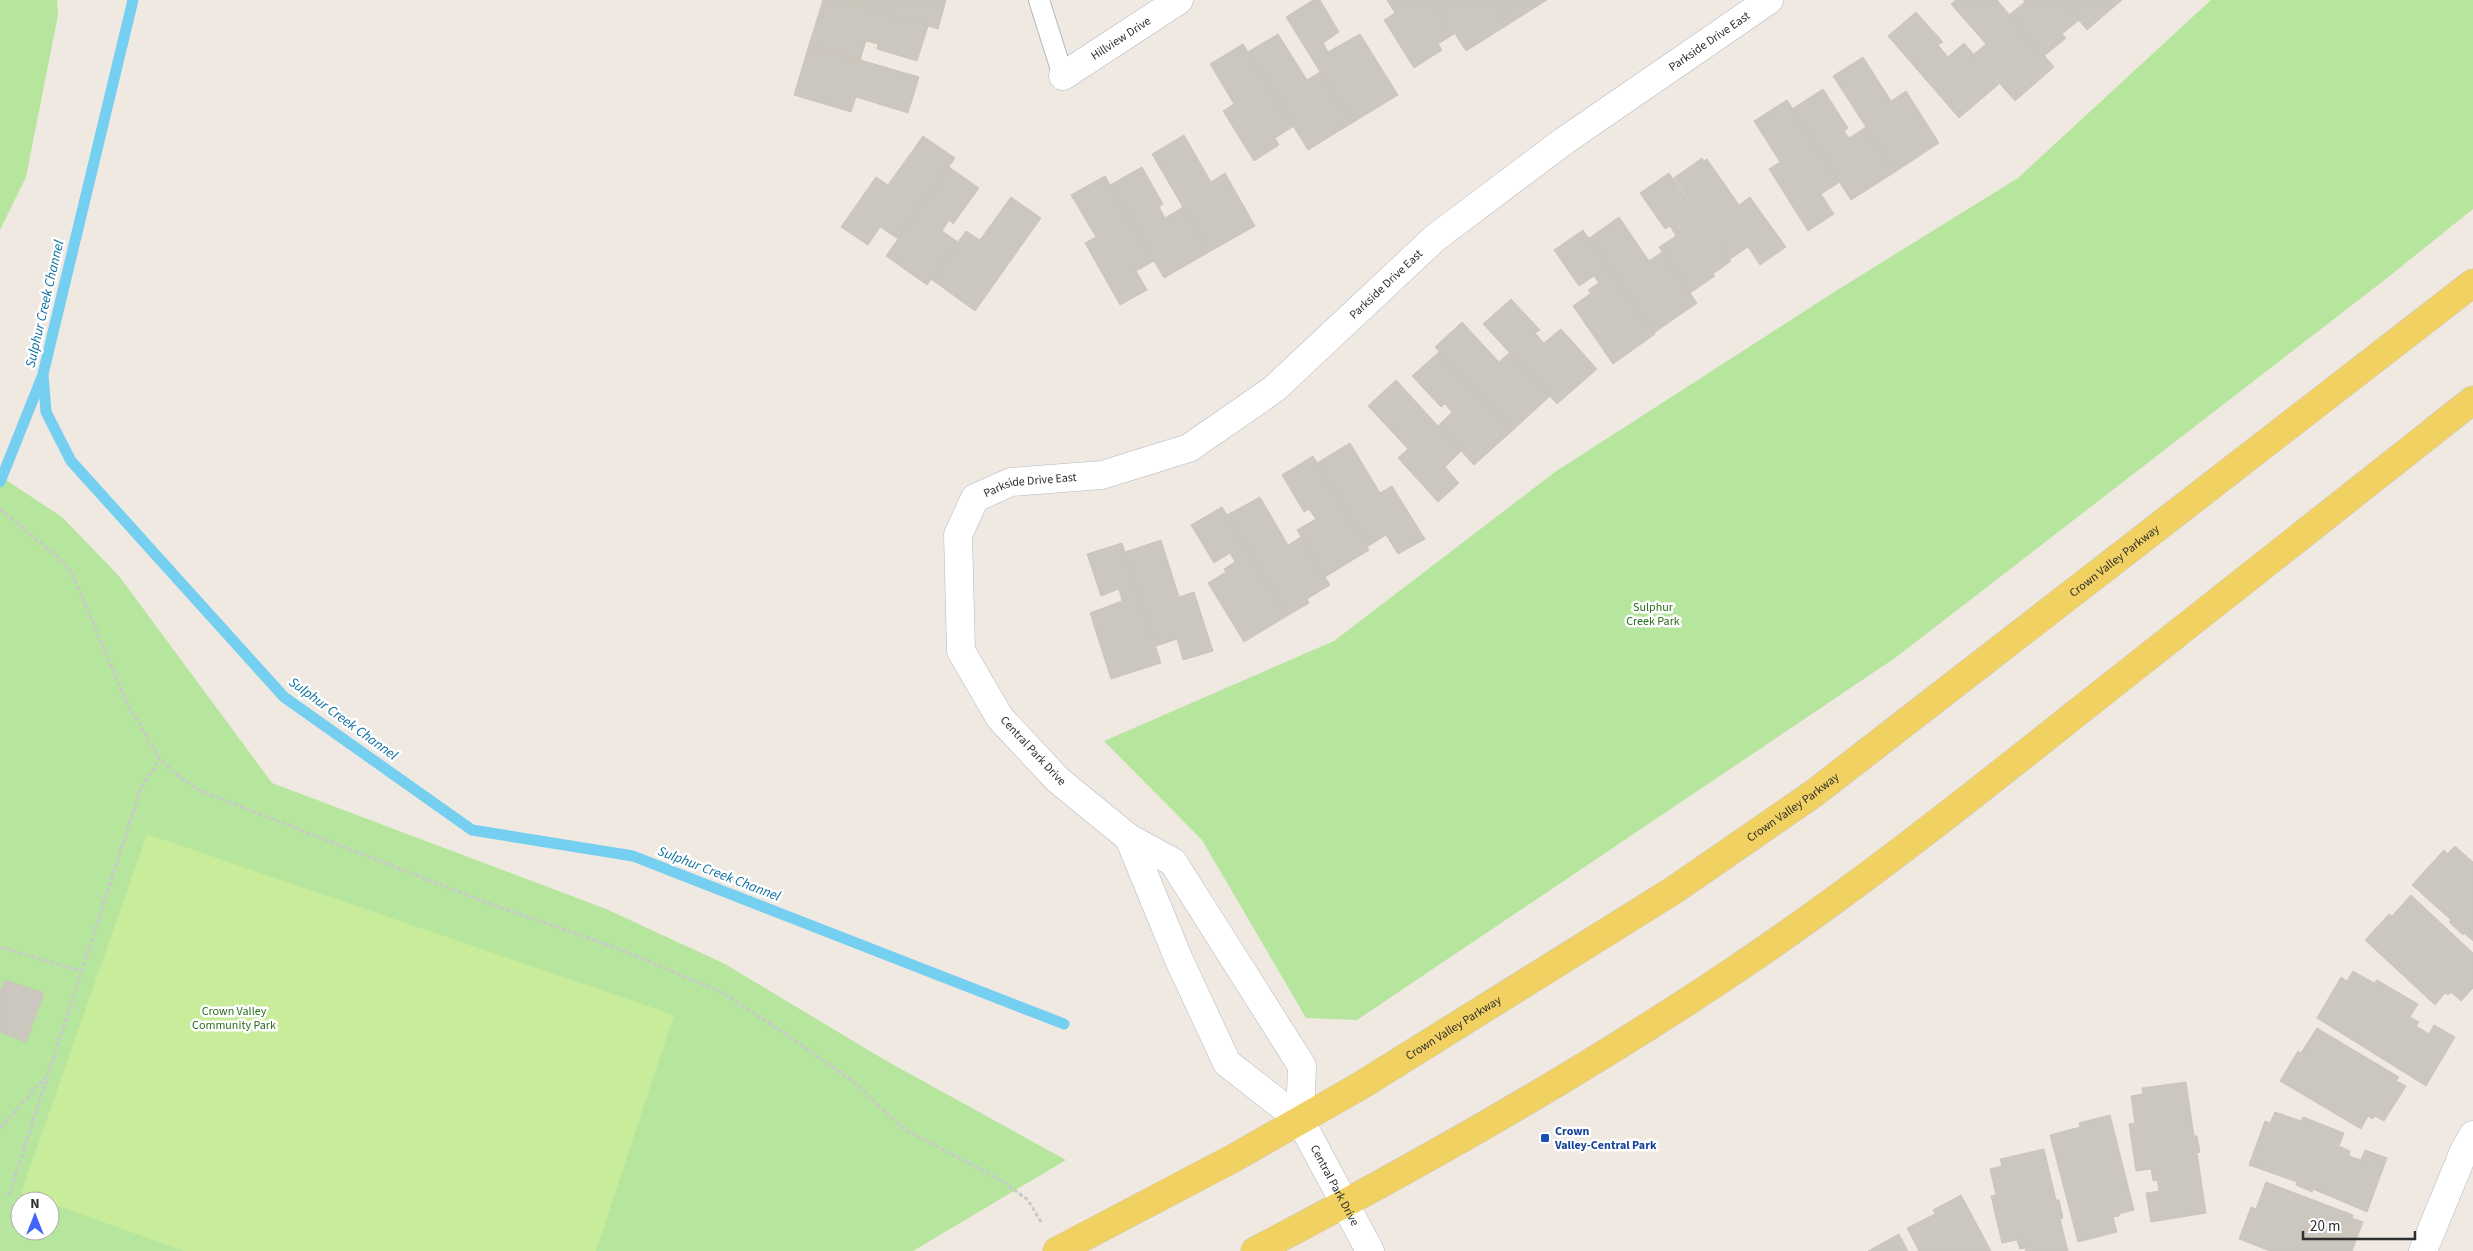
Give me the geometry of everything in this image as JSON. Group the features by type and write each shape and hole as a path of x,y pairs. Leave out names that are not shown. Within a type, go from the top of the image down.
{"main road":[{"name":"Crown Valley Parkway","path":"1057,1251 1232,1159 1360,1086 1674,890 1813,794 2473,283"},
{"path":"1255,1251 1345,1205 1614,1050 1729,974 1852,887 1972,797 2473,400"}],"street":[{"name":"Hillview Drive","path":"1063,76 1179,0"},
{"name":"Parkside Drive East","path":"975,498 1011,482 1102,474 1189,448 1274,389 1435,238 1564,142 1769,0"},
{"name":"Central Park Drive","path":"975,498 958,535 961,651 1000,718 1058,780 1129,838 1173,862 1302,1066 1300,1120"},
{"name":"Central Park Drive","path":"1129,838 1179,960 1227,1063 1300,1120 1370,1251"},
{"path":"2423,1251 2464,1151 2473,1135"}],"lane":[{"path":"1039,0 1063,76"}],"path":[{"path":"0,508 61,560 79,587 127,703 160,759 178,776 196,788 221,799 485,902 616,948 719,992 786,1034 855,1083 902,1128 999,1179 1028,1200 1057,1251"},
{"path":"9,1195 142,785 160,759"},
{"path":"0,947 81,971"},
{"path":"0,1128 47,1076"}],"green space":[{"path":"0,0 57,0 58,15 26,177 0,230"},
{"name":"Sulphur Creek Park","path":"2211,0 2473,0 2473,209 2382,282 1895,658 1357,1020 1306,1018 1202,840 1104,741 1334,641 1555,472 1839,289 2018,178"},
{"name":"Crown Valley Community Park","path":"0,476 62,517 119,576 272,783 606,909 725,964 883,1059 1066,1160 913,1251 0,1251"},
{"path":"147,834 674,1015 596,1251 184,1251 60,1207 60,1191 22,1191"}],"building":[{"path":"823,0 840,0 928,26 917,61 877,49 878,44 866,41 860,60 809,45"},
{"path":"840,0 946,0 938,29"},
{"path":"1313,0 1320,0 1339,32 1323,43 1328,52 1360,34 1398,95 1352,123 1286,17"},
{"path":"1387,0 1433,0 1454,34 1438,44 1442,50 1414,68 1384,20 1395,13"},
{"path":"1433,0 1494,0 1509,24 1466,51"},
{"path":"1494,0 1547,0 1509,24"},
{"path":"1956,0 1997,0 2054,67 2015,101 1974,54 1986,44 1951,4"},
{"path":"2023,0 2062,0 2079,20 2062,34 2066,38 2044,56 2009,15 2025,2"},
{"path":"2062,0 2122,0 2087,30"},
{"path":"1916,12 1943,42 1938,45 1948,57 1964,43 1999,84 1959,118 1888,36"},
{"path":"1278,34 1307,80 1320,72 1352,123 1308,150 1248,52"},
{"path":"1243,44 1294,126 1275,138 1279,145 1254,161 1223,111 1234,104 1210,64"},
{"path":"809,45 919,77 908,113 856,97 851,112 794,95"},
{"path":"1863,57 1891,101 1906,91 1939,143 1895,172 1833,76"},
{"path":"1823,89 1848,128 1844,131 1849,138 1866,127 1895,172 1851,200 1792,109"},
{"path":"1787,100 1840,182 1821,194 1834,214 1808,231 1769,169 1780,162 1754,121"},
{"path":"1184,135 1211,182 1225,173 1255,226 1209,252 1152,154"},
{"path":"923,136 955,158 898,239 880,227 868,245 841,227 876,177 888,185"},
{"path":"1702,158 1704,161 1707,159 1739,205 1750,197 1786,247 1760,265 1748,247 1730,259 1674,178"},
{"path":"949,167 979,188 953,224 949,220 942,231 958,242 927,285 886,256"},
{"path":"1142,167 1163,204 1159,207 1165,218 1183,207 1209,252 1164,278 1110,185"},
{"path":"1669,173 1731,261 1713,274 1715,276 1690,293 1659,247 1676,236 1670,226 1665,229 1640,193"},
{"path":"1105,176 1154,261 1136,271 1147,290 1120,305 1085,243 1096,237 1071,195"},
{"path":"1011,197 1041,218 975,311 931,279 966,231 980,240"},
{"path":"1619,217 1649,261 1662,252 1697,303 1654,333 1588,239"},
{"path":"1583,230 1655,334 1613,364 1573,306 1591,293 1588,290 1599,283 1594,276 1579,286 1554,250"},
{"path":"1511,299 1540,330 1535,333 1544,343 1561,329 1597,369 1557,404 1483,324"},
{"path":"1462,322 1499,362 1510,352 1550,396 1512,431 1435,347"},
{"path":"1439,352 1512,431 1474,465 1438,426 1452,412 1445,404 1441,407 1412,376"},
{"path":"1396,380 1461,451 1445,467 1459,483 1438,502 1398,458 1408,449 1368,406"},
{"path":"1350,443 1380,493 1392,486 1425,539 1398,554 1386,535 1367,547 1317,463"},
{"path":"1313,456 1369,550 1325,577 1297,530 1316,519 1309,509 1304,512 1282,475"},
{"path":"1260,497 1288,545 1301,537 1330,585 1307,599 1309,603 1287,616 1227,515"},
{"path":"1222,507 1287,616 1244,642 1208,583 1226,572 1224,569 1235,562 1230,553 1214,563 1191,525"},
{"path":"1161,540 1179,597 1194,592 1213,651 1183,660 1177,639 1156,646 1125,552"},
{"path":"1122,543 1161,663 1111,679 1090,613 1122,601 1119,589 1101,596 1087,554"},
{"path":"2455,846 2473,862 2473,941 2464,933 2463,935 2449,922 2451,920 2412,885 2444,850 2447,854"},
{"path":"2411,895 2473,953 2473,988 2461,1001 2451,992 2448,995 2445,993 2435,1005 2365,940 2389,914 2392,916"},
{"path":"2353,971 2374,983 2377,980 2418,1004 2410,1017 2419,1022 2416,1026 2429,1034 2434,1025 2455,1037 2426,1086 2317,1018 2341,977 2347,981"},
{"path":"5,980 44,993 26,1042 0,1032 0,992"},
{"path":"2317,1028 2399,1077 2396,1081 2406,1086 2384,1121 2375,1116 2373,1119 2368,1116 2361,1129 2280,1081 2298,1051 2301,1053"},
{"path":"2186,1082 2194,1136 2197,1136 2200,1152 2197,1153 2206,1213 2151,1222 2146,1193 2159,1191 2157,1180 2153,1181 2151,1169 2136,1171 2129,1124 2135,1123 2131,1096 2143,1094 2142,1088"},
{"path":"2275,1112 2301,1121 2303,1117 2344,1133 2339,1146 2350,1151 2349,1156 2361,1160 2365,1150 2387,1158 2367,1212 2313,1189 2312,1192 2296,1185 2297,1182 2249,1165 2265,1121 2270,1123"},
{"path":"2110,1115 2134,1210 2113,1217 2117,1232 2078,1242 2050,1135 2080,1127 2079,1123"},
{"path":"2044,1149 2056,1200 2059,1200 2063,1218 2060,1219 2068,1251 2026,1251 2025,1248 2020,1249 2017,1240 2002,1243 1991,1196 1996,1195 1990,1169 2002,1166 2000,1159"},
{"path":"2266,1182 2353,1215 2352,1218 2363,1222 2352,1251 2270,1251 2239,1239 2251,1207 2256,1209"},
{"path":"1961,1195 1991,1251 1919,1251 1907,1228 1935,1214 1933,1210"},
{"path":"1899,1234 1908,1251 1868,1251"}],"waterway":[{"name":"Sulphur Creek Channel","path":"133,0 43,374 46,412 71,461 284,697 472,830 633,856 1064,1024"},
{"path":"0,482 42,377"}],"place":[{"name":"Crown Valley-Central Park","path":"1545,1138"}]}
